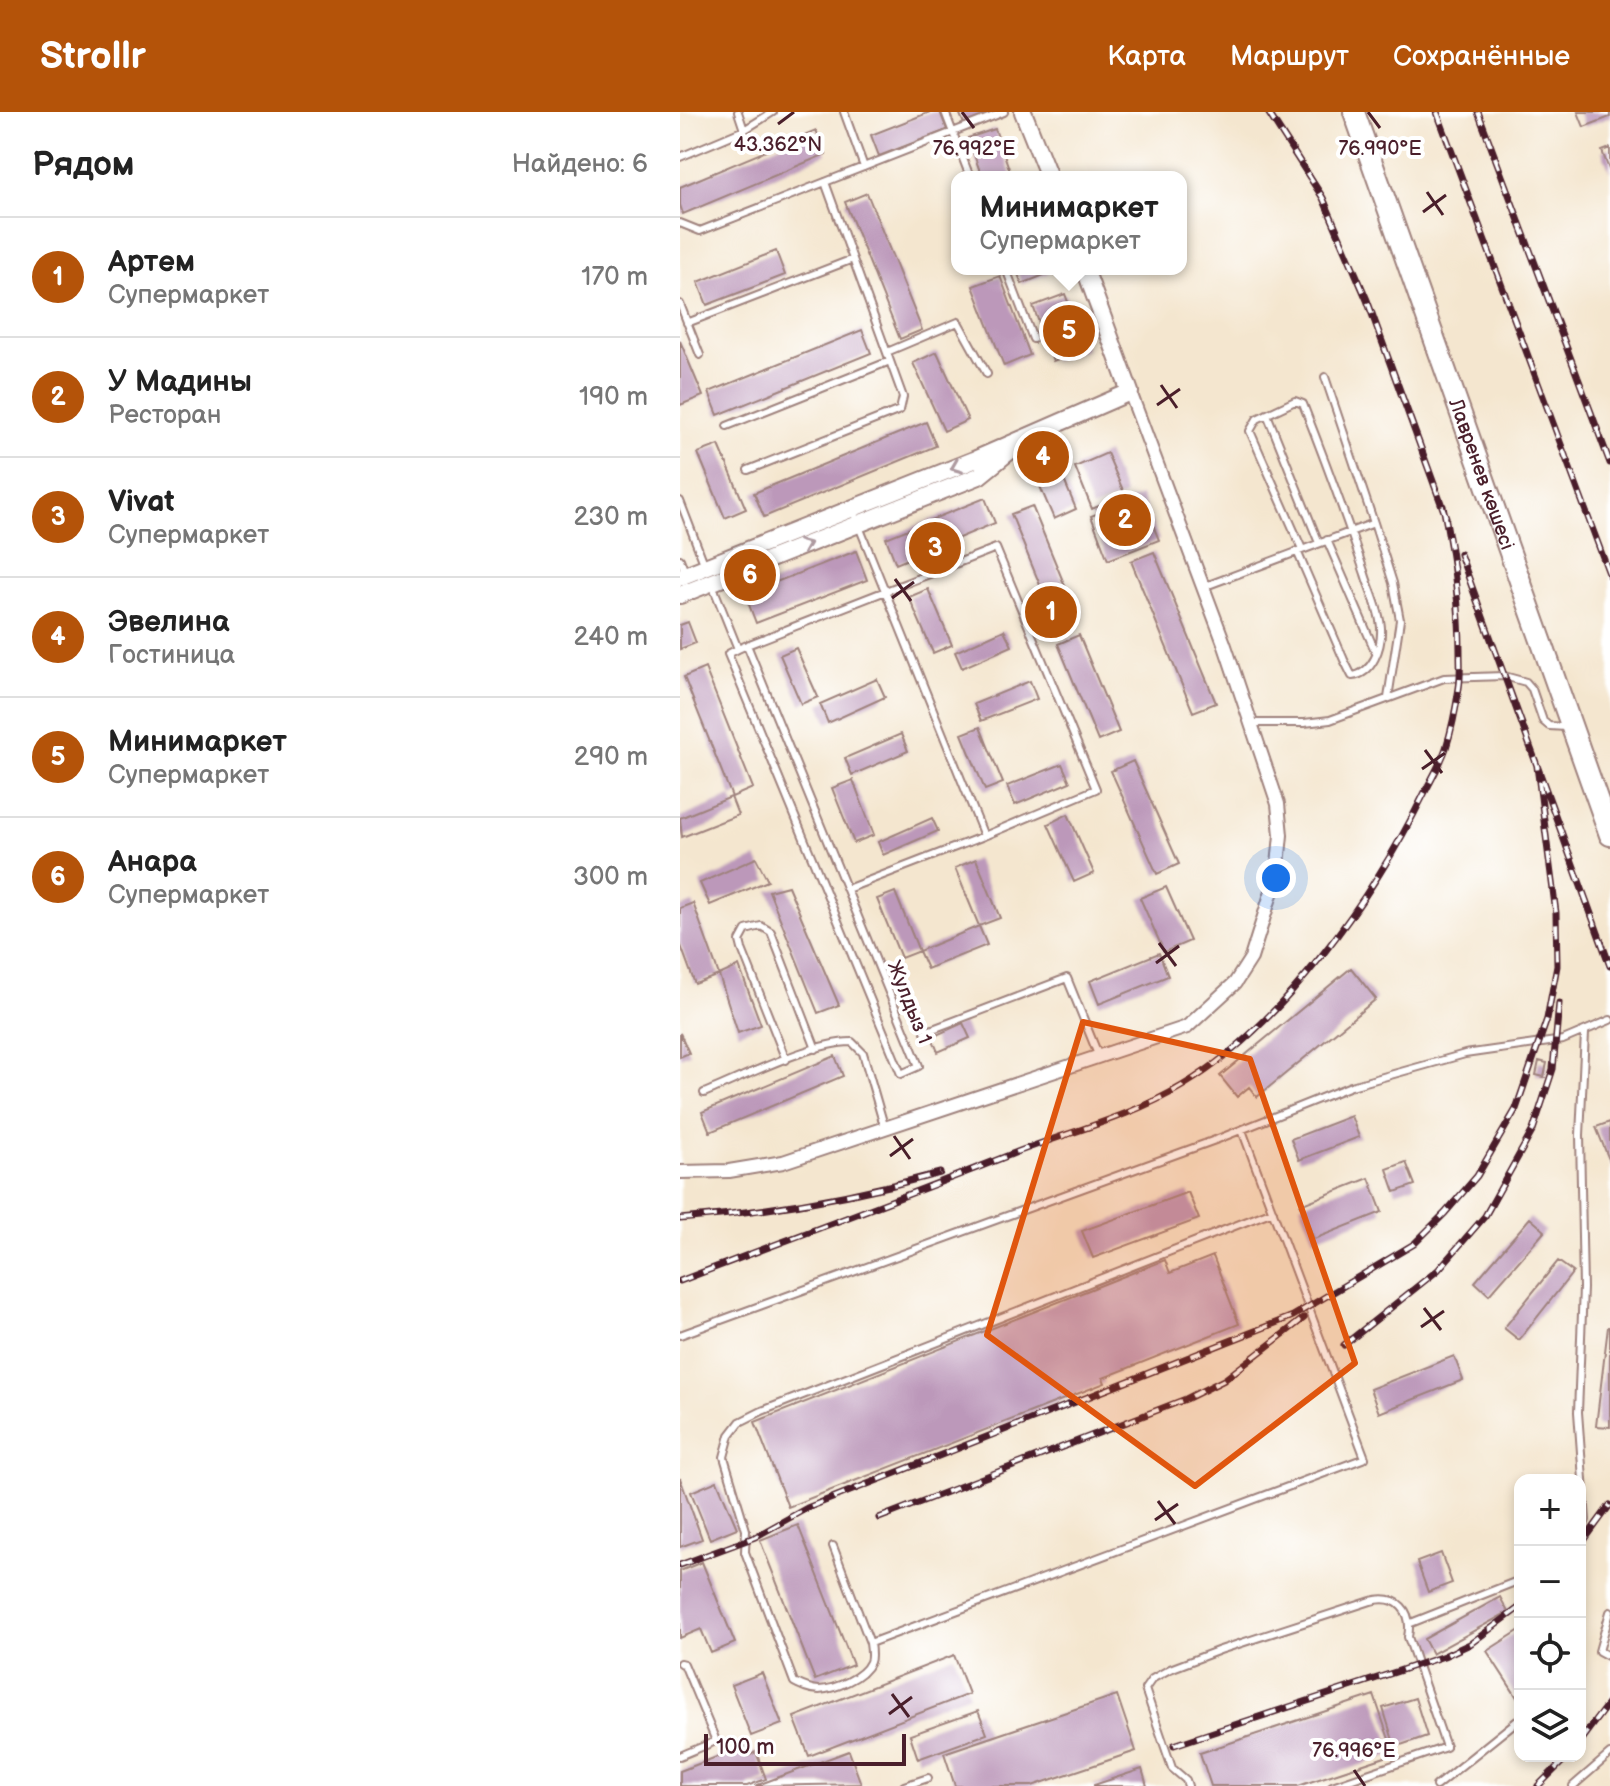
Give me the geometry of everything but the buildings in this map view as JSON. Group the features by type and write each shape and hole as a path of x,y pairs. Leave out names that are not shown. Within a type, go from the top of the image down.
{"main road":[{"name":"Лавренев көшесі","path":"1354,112 1610,835"}],"street":[{"path":"1023,112 1047,171"},
{"path":"680,1172 729,1171 783,1162 1187,1027 1235,983 1251,958 1277,875 1281,835 1278,804 1203,587 1087,275"},
{"path":"683,579 708,575 855,517 1130,392"}],"lane":[{"path":"738,112 744,130"},
{"path":"680,157 744,130 773,112"},
{"path":"844,112 864,167"},
{"path":"945,112 968,171"},
{"path":"680,223 700,231 1004,112"},
{"path":"748,470 900,410 903,397 825,182"},
{"path":"687,323 853,259"},
{"path":"1008,275 1033,339"},
{"path":"680,304 700,355"},
{"path":"887,352 958,322 987,374"},
{"path":"727,426 890,361"},
{"path":"1325,377 1393,583 1400,620 1388,698"},
{"path":"1295,401 1303,404 1351,532 1381,628 1369,670 1360,676 1352,676 1250,431 1252,424 1267,414 1295,401"},
{"path":"1267,414 1376,653"},
{"name":"Жулдыз 1","path":"680,501 738,649 728,654 901,1074 919,1066 747,645"},
{"path":"855,517 984,836"},
{"path":"1203,587 1374,523"},
{"path":"738,649 996,548 1096,789 847,889"},
{"path":"1250,723 1330,720 1444,678 1504,676 1526,682 1532,689 1543,721 1549,726 1572,727"},
{"path":"786,1060 742,949 740,941 746,930 761,926 771,932 816,1049"},
{"path":"925,1032 1067,978 1099,1057"},
{"path":"680,1335 1242,1130 1351,1086 1465,1054 1495,1048 1549,1044 1585,1033 1610,1020"},
{"path":"1583,1474 1578,1412 1583,1288 1580,1135 1585,1033"},
{"path":"704,1093 816,1049 852,1042 859,1047 885,1129"},
{"path":"870,1643 1365,1458 1242,1130"},
{"path":"833,1546 870,1643 872,1660 864,1671 845,1683 820,1690 794,1682 745,1552 746,1530 724,1457 730,1435 740,1422 776,1405 1273,1211"},
{"path":"1411,1623 1514,1582"},
{"path":"1188,1786 1186,1780 1172,1768 1145,1689 1152,1679 1220,1650 1380,1598 1391,1600 1402,1606 1411,1623 1408,1637 1446,1747 1332,1786"},
{"path":"1610,1612 1599,1651 1610,1657"},
{"path":"680,1663 684,1664 716,1741 680,1756"},
{"path":"1436,1786 1514,1723"},
{"path":"1573,1786 1610,1754"},
{"path":"904,1786 928,1778"}],"highlighted area":[{"path":"1083,1022 1250,1059 1355,1363 1195,1486 987,1335"}],"railway":[{"path":"1268,112 1323,198 1367,300 1446,517"},
{"path":"1437,112 1610,576"},
{"path":"1478,112 1610,463"},
{"path":"680,1281 1141,1107 1182,1086 1219,1061 1255,1030 1322,956 1352,915 1404,832 1446,748 1460,684 1460,633 1453,561 1443,506"},
{"path":"1460,554 1610,966"},
{"path":"680,1565 755,1537 807,1508 1293,1316 1414,1244 1477,1176 1516,1109 1547,1019 1557,966 1556,913 1537,766"},
{"path":"1344,1345 1438,1270 1485,1216 1533,1130 1553,1069 1559,1003"},
{"path":"680,1219 811,1202 940,1173"},
{"path":"879,1518 1186,1399 1224,1380 1304,1318"},
{"path":"1586,1538 1610,1505"},
{"path":"1174,1745 1444,1656 1470,1644 1514,1611"},
{"path":"1586,1733 1610,1701"},
{"path":"1538,1786 1562,1762"}],"place":[{"name":"Минимаркет","path":"1069,331"},
{"name":"Эвелина","path":"1043,457"},
{"name":"У Мадины","path":"1125,520"},
{"name":"Vivat","path":"935,548"},
{"name":"Анара","path":"750,575"},
{"name":"Артем","path":"1051,612"}]}
